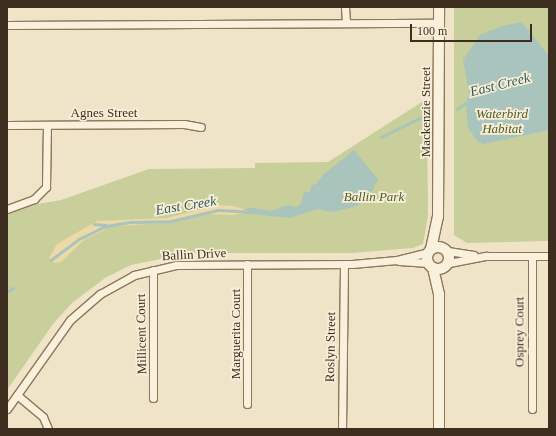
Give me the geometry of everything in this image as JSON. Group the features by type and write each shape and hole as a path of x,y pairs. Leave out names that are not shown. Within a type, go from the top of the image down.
{"main road":[{"name":"Mackenzie Street","path":"431,266 430,251 438,217 439,7"},
{"name":"Mackenzie Street","path":"438,217 446,250 447,265"},
{"path":"430,251 446,250"},
{"path":"439,294 431,266 447,265 439,294 439,429"}],"street":[{"path":"345,7 346,23"},
{"path":"7,25 439,23"},
{"name":"Agnes Street","path":"7,125 184,124 201,127"},
{"path":"7,209 34,199 46,187 47,125"},
{"path":"446,250 486,256 549,256"},
{"name":"Ballin Drive","path":"7,409 61,330 79,310 111,287 153,270 190,264 344,264 397,260 430,251"},
{"path":"447,265 486,256"},
{"name":"Osprey Court","path":"532,256 532,408"},
{"name":"Ballin Drive","path":"397,260 431,266"},
{"name":"Marguerita Court","path":"247,404 248,264"},
{"name":"Roslyn Street","path":"342,429 344,264"},
{"name":"Millicent Court","path":"153,270 153,398"},
{"path":"16,396 43,417 48,429"}],"green space":[{"name":"Waterbird Habitat","path":"454,7 549,7 549,241 467,243 454,235"},
{"name":"Ballin Park","path":"425,100 427,102 428,216 423,244 413,248 352,253 190,253 131,265 105,278 72,303 53,324 7,390 7,214 32,205 61,200 149,169 255,168 255,163 328,162"}],"sand":[{"path":"217,205 233,206 250,211 234,215 207,214 163,223 105,227 105,230 85,239 61,262 55,263 49,258 57,244 97,221 167,218"}],"water":[{"path":"522,22 549,56 549,130 484,144 478,142 468,128 466,103 469,93 463,60 480,35 502,26"},
{"path":"354,150 378,179 373,190 357,206 333,212 317,209 290,218 242,213 249,211 244,209 252,208 272,211 287,205 297,207 301,203 304,193 310,191 312,185 316,184 324,174"}],"waterway":[{"name":"East Creek","path":"457,109 468,101"},
{"name":"East Creek","path":"381,137 426,115"},
{"name":"East Creek","path":"51,260 79,239 106,226 132,222 171,221 218,210 252,212"},
{"path":"94,224 105,225"},
{"name":"East Creek","path":"7,292 13,288"}]}
